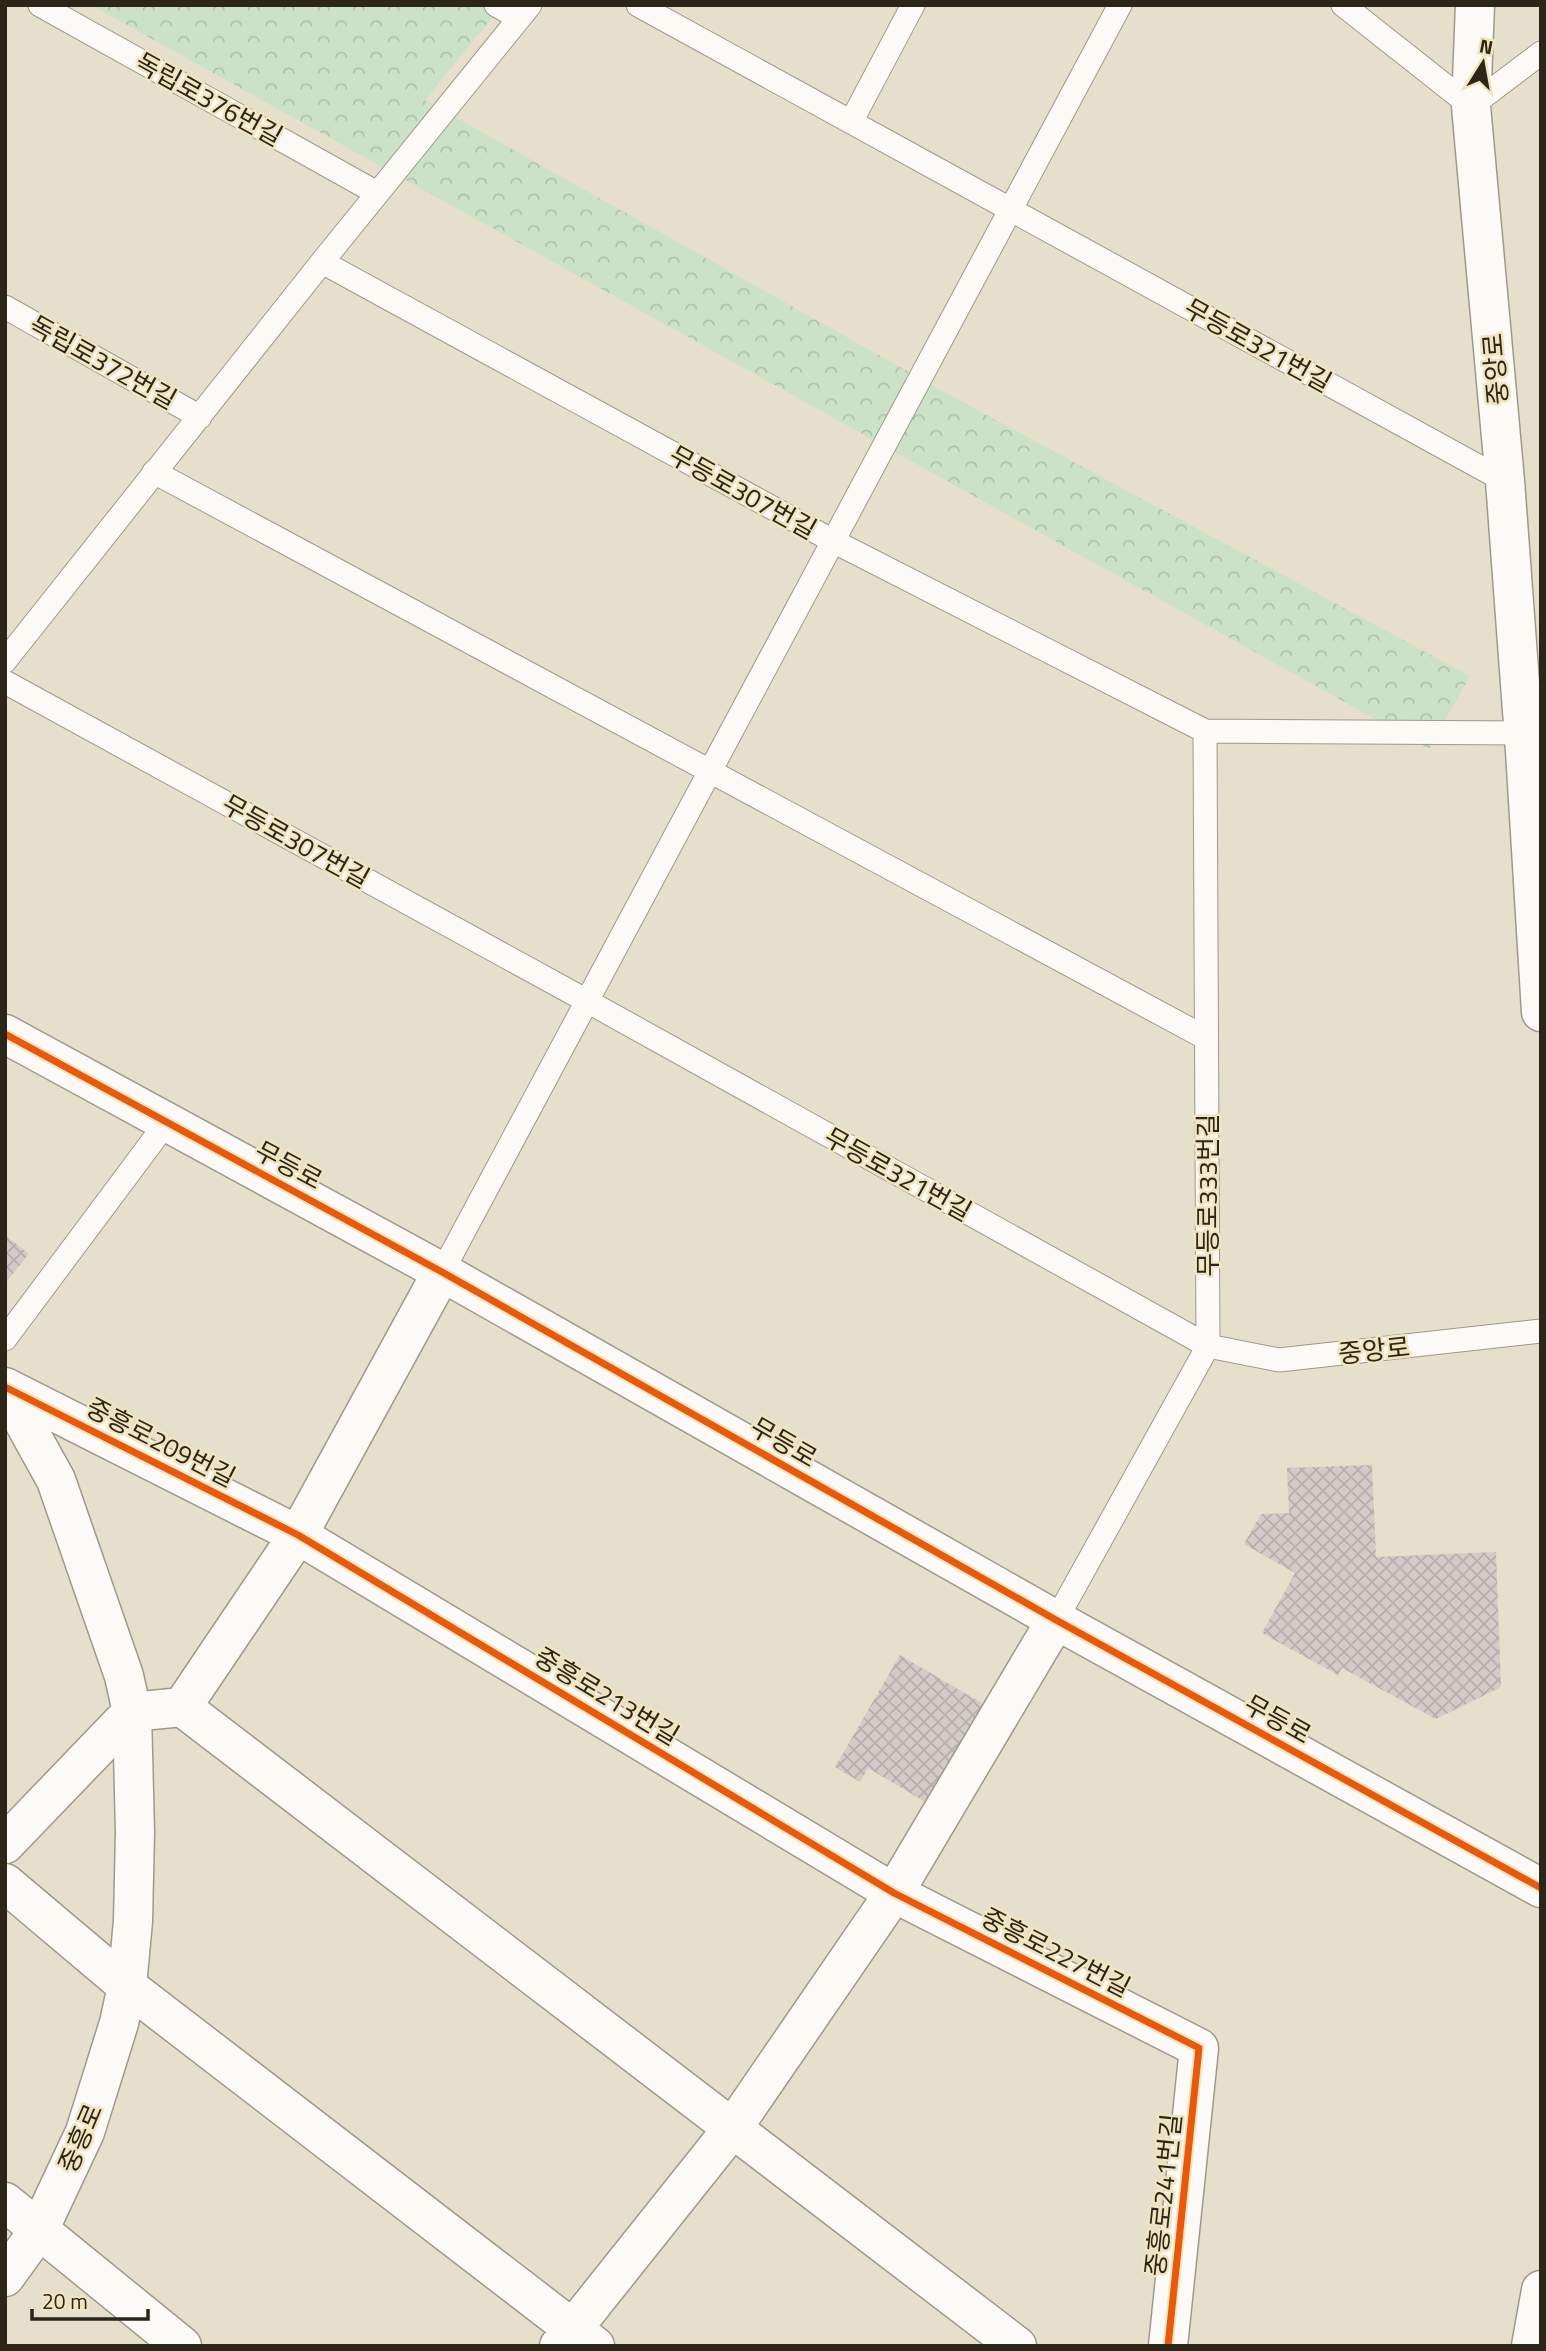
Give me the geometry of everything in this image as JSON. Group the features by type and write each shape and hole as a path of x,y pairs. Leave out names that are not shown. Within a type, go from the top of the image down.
{"street":[{"name":"중앙로","path":"1475,5 1471,106 1505,481 1529,649 1524,733 1541,1012"},
{"name":"무등로","path":"5,1034 442,1272 1056,1620 1541,1888"},
{"path":"183,1707 298,1535 442,1272"},
{"path":"5,1388 56,1480 124,1676 132,1712 135,1832 127,1986"},
{"name":"중흥로209번길","path":"5,1388 298,1535"},
{"name":"중흥로213번길","path":"298,1535 894,1893"},
{"path":"5,1883 127,1986 576,2340 732,2129 894,1893 1056,1620"},
{"path":"5,1844 132,1712 183,1707 1017,2346"},
{"name":"중흥로227번길","path":"894,1893 1199,2048"},
{"name":"중흥로","path":"5,2277 39,2230 89,2121 119,2023 127,1986"},
{"name":"중흥로241번길","path":"1168,2346 1199,2048"},
{"path":"5,2202 182,2346"},
{"path":"1531,2346 1541,2290"}],"lane":[{"name":"독립로376번길","path":"40,5 377,193"},
{"path":"5,661 14,635 200,417 524,11 496,5"},
{"path":"638,5 1010,210"},
{"path":"851,122 913,5"},
{"path":"442,1272 1120,5"},
{"path":"1343,5 1471,106 1541,53"},
{"name":"무등로321번길","path":"1010,210 1505,481"},
{"name":"무등로307번길","path":"322,262 833,541"},
{"name":"독립로372번길","path":"5,307 200,417"},
{"path":"154,472 1206,1038"},
{"path":"833,541 1205,731 1524,733"},
{"name":"무등로307번길","path":"5,682 587,1001"},
{"name":"무등로333번길","path":"1056,1620 1208,1346 1205,731"},
{"name":"무등로321번길","path":"587,1001 1208,1346"},
{"path":"5,1339 167,1122"},
{"name":"중앙로","path":"1208,1346 1279,1360 1541,1331"}],"green space":[{"path":"91,5 480,5 495,14 425,100 946,393 1470,676 1429,749"}],"building":[{"path":"5,1235 29,1254 5,1283"},
{"path":"1372,1465 1376,1557 1496,1552 1501,1687 1436,1719 1342,1668 1338,1675 1262,1633 1295,1573 1244,1544 1261,1514 1289,1513 1287,1468"},
{"path":"900,1655 985,1705 927,1803 868,1768 860,1782 835,1767"}],"cycle path":[{"path":"5,1034 442,1272 1056,1620 1541,1888"},
{"path":"5,1387 298,1535 894,1893 1199,2048 1168,2346"}]}
